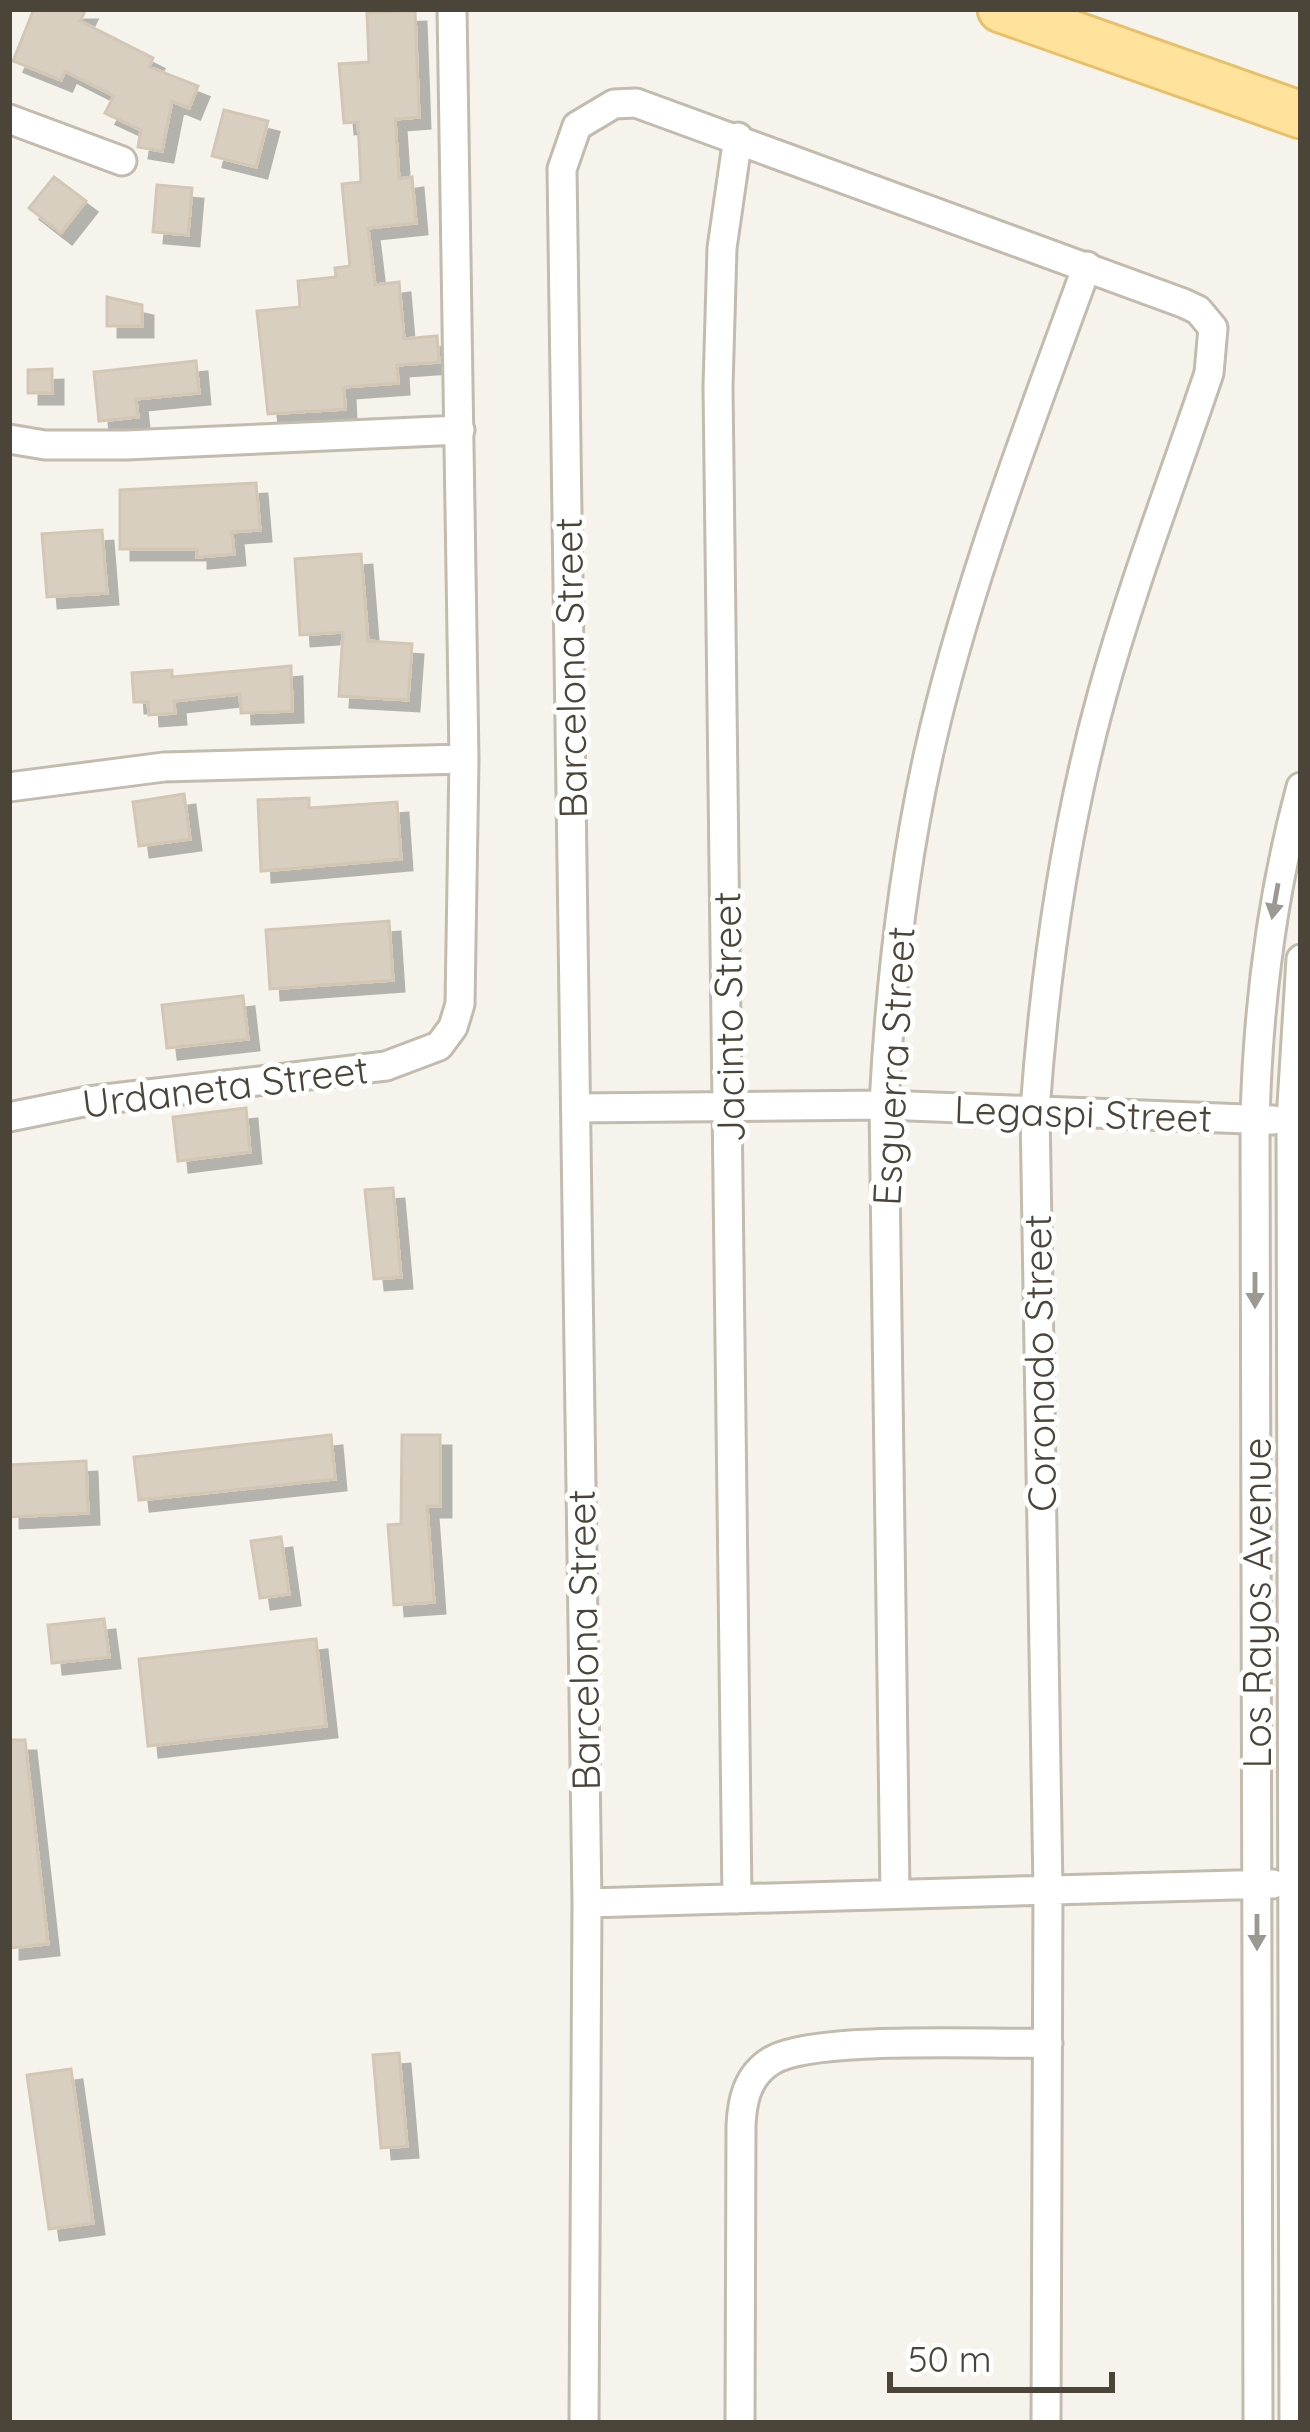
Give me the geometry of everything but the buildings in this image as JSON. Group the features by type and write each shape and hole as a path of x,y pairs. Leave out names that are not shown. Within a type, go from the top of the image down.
{"main road":[{"path":"1001,9 1301,115"}],"street":[{"path":"9,787 164,767 464,759 452,9"},
{"name":"Barcelona Street","path":"584,2423 587,1903 566,146 593,113 636,103 1087,266 1198,310 1214,328"},
{"path":"9,119 122,161"},
{"name":"Jacinto Street","path":"737,1899 718,311 738,137"},
{"name":"Esguerra Street","path":"895,1894 884,1105 889,993 929,749 999,517 1087,266"},
{"name":"Coronado Street","path":"1046,2423 1048,1890 1035,1110 1056,920 1079,794 1102,694 1209,373 1214,328"},
{"path":"9,439 45,445 125,445 460,430"},
{"name":"Urdaneta Street","path":"9,1117 88,1101 351,1072 386,1066 439,1046 453,1027 460,1004 464,759"},
{"name":"Los Rayos Avenue","path":"1258,2423 1255,1119 1263,969 1282,859 1301,787"},
{"name":"Los Rayos Avenue","path":"1294,2423 1296,1121 1301,959"},
{"name":"Legaspi Street","path":"576,1108 884,1105 1296,1121"},
{"path":"587,1903 1297,1883"},
{"path":"740,2423 741,2126 747,2089 758,2072 772,2060 814,2049 1048,2043"}]}
